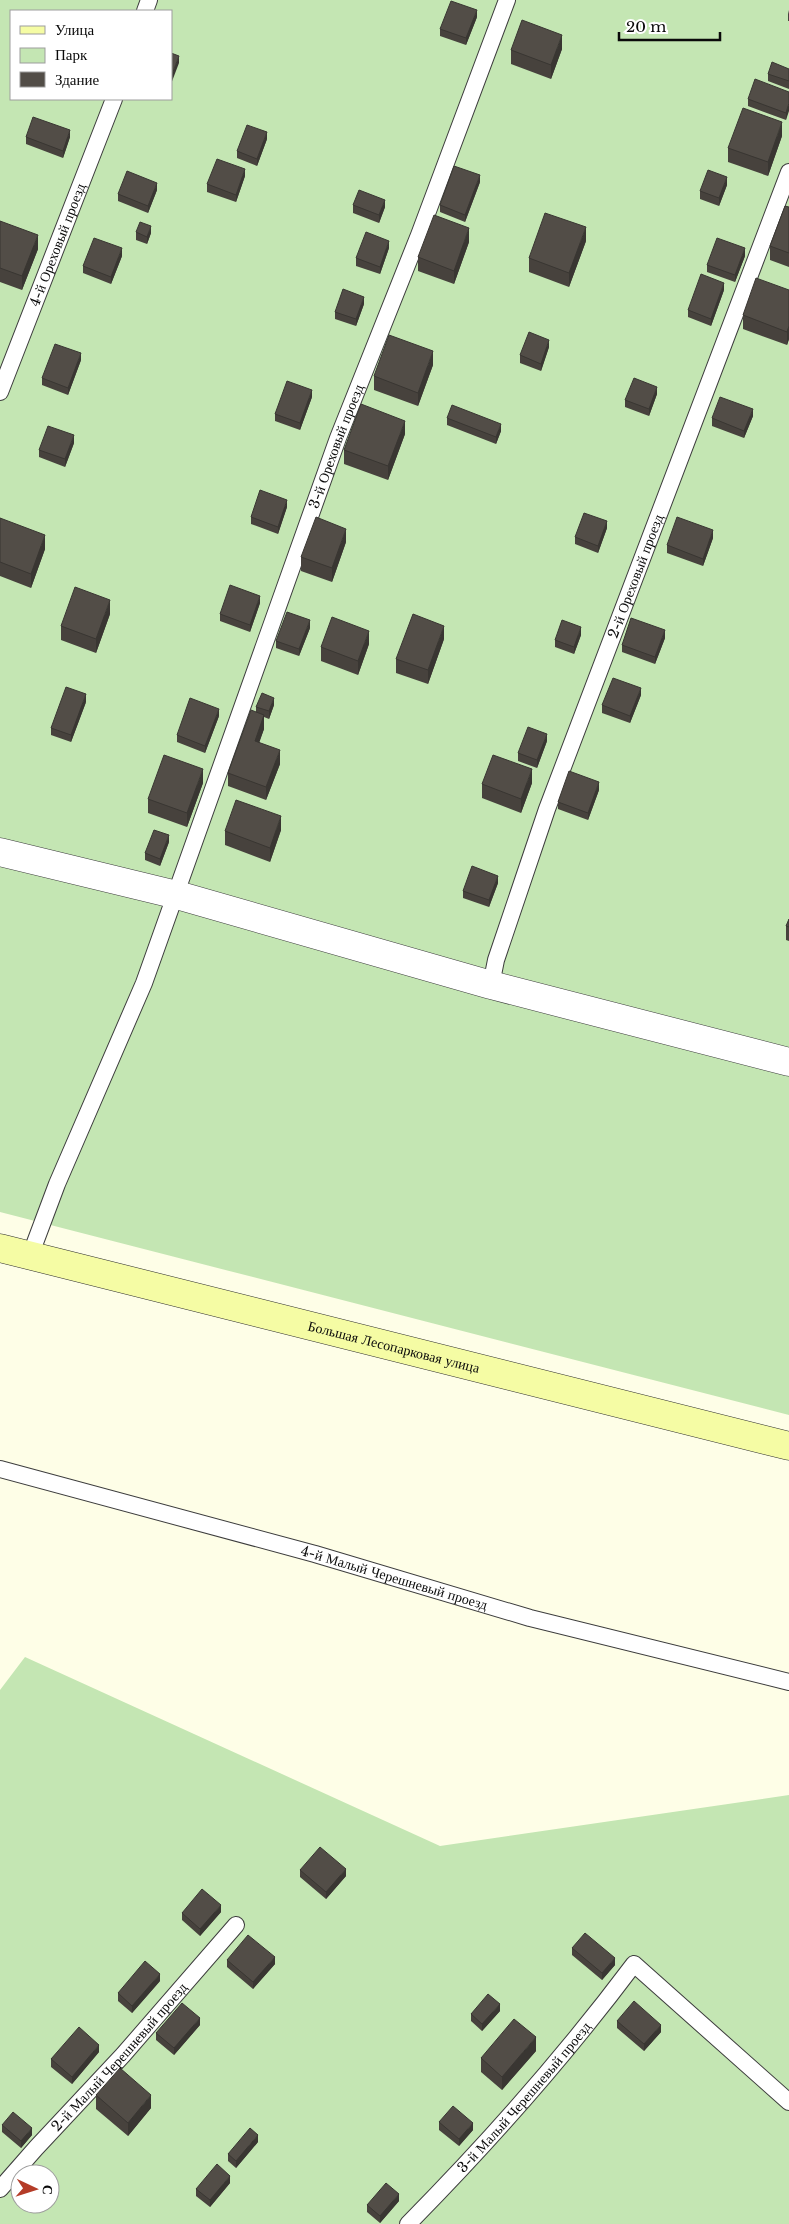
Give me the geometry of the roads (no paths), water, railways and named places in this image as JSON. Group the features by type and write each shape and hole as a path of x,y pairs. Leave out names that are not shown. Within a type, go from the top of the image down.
{"main road":[{"name":"Большая Лесопарковая улица","path":"0,1248 789,1446"}],"street":[{"path":"0,852 177,895 491,985 789,1062"}],"lane":[{"name":"3-й Ореховый проезд","path":"30,1256 57,1184 144,983 177,895 338,438 419,235 507,0"},
{"name":"4-й Ореховый проезд","path":"0,392 114,100"},
{"name":"2-й Ореховый проезд","path":"491,985 496,960 547,809 789,172"},
{"name":"4-й Малый Черешневый проезд","path":"0,1469 315,1554 530,1618 789,1682"},
{"name":"2-й Малый Черешневый проезд","path":"0,2189 123,2055 236,1925"},
{"name":"3-й Малый Черешневый проезд","path":"408,2224 476,2155 590,2023 634,1964 789,2102"}]}
